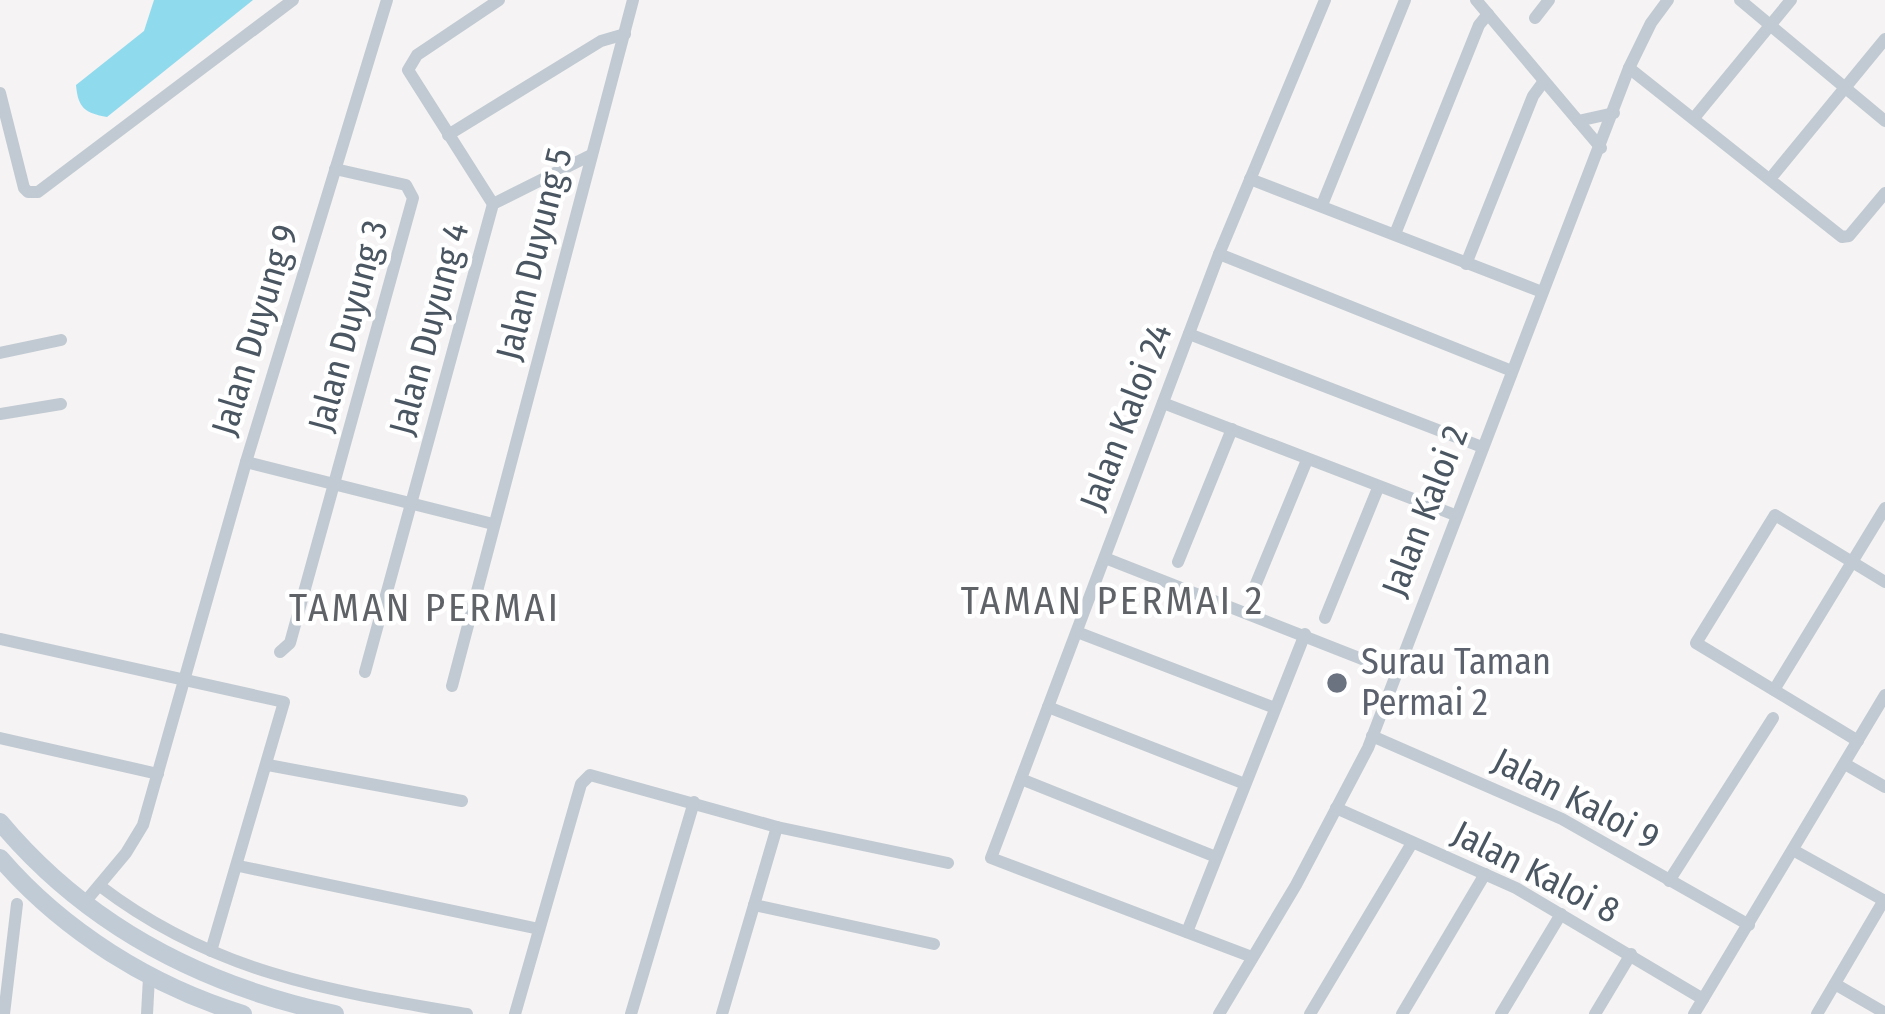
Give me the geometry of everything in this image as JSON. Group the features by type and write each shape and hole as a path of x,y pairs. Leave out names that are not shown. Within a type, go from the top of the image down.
{"street":[{"path":"0,93 24,188 28,193 38,192 293,0"},
{"path":"386,6 403,0"},
{"path":"494,204 410,75 409,65 499,0"},
{"name":"Jalan Duyung 5","path":"452,686 633,0"},
{"name":"Jalan Kaloi 24","path":"1187,932 991,858 1219,254 1325,0"},
{"path":"1322,206 1405,0"},
{"path":"1476,0 1601,148"},
{"path":"1535,18 1549,0"},
{"name":"Jalan Kaloi 2","path":"1219,1014 1372,736 1629,68 1651,22 1668,0"},
{"path":"1740,0 1885,121"},
{"path":"1694,118 1791,0"},
{"name":"Jalan Duyung 9","path":"85,902 143,825 246,462 386,6"},
{"path":"1395,234 1479,25 1488,14"},
{"path":"448,135 601,41 625,34"},
{"path":"1770,179 1885,39"},
{"path":"1629,68 1845,238 1885,193"},
{"path":"1466,264 1533,97 1544,81"},
{"path":"1578,121 1614,113"},
{"name":"Jalan Duyung 4","path":"365,672 494,204 590,156"},
{"name":"Jalan Duyung 3","path":"280,652 290,643 413,198 406,185 335,169"},
{"path":"1250,179 1542,292"},
{"path":"1219,254 1512,371"},
{"path":"1189,334 1482,448"},
{"path":"0,353 61,340"},
{"path":"1163,403 1455,515"},
{"path":"0,414 61,404"},
{"path":"1178,562 1232,429"},
{"path":"1253,591 1307,460"},
{"path":"246,462 493,524"},
{"path":"1325,618 1378,488"},
{"path":"1774,690 1885,508"},
{"path":"1858,742 1696,643 1775,514 1885,582"},
{"path":"1105,558 1395,672"},
{"path":"1077,632 1275,708"},
{"path":"1252,957 1187,932 1304,634"},
{"path":"1,639 284,702 211,952"},
{"path":"1698,1010 1885,695"},
{"path":"1048,706 1245,784"},
{"path":"1669,881 1774,718"},
{"name":"Jalan Kaloi 9","path":"1372,736 1562,819 1749,926"},
{"path":"0,738 158,774"},
{"path":"1845,764 1885,787"},
{"path":"268,765 462,801"},
{"path":"514,1014 581,784 590,775 777,827 948,863"},
{"path":"1021,779 1216,857"},
{"path":"631,1014 694,802"},
{"name":"Jalan Kaloi 8","path":"1336,808 1485,874 1561,914 1631,955 1698,1010"},
{"path":"0,822 85,902 145,946 195,971 293,1005 335,1014"},
{"path":"722,1014 777,827"},
{"path":"1310,1014 1412,843"},
{"path":"1793,850 1884,901 1817,1014"},
{"path":"0,858 97,943 149,977 243,1014"},
{"path":"238,866 539,929"},
{"path":"1402,1014 1485,874"},
{"path":"100,886 148,922 211,952 324,990 467,1014"},
{"path":"4,1014 17,904"},
{"path":"754,905 934,944"},
{"path":"1501,1014 1561,914"},
{"path":"1595,1014 1631,955"},
{"path":"147,1014 149,977"},
{"path":"1835,984 1885,1012"}],"water":[{"path":"154,0 253,0 107,117 88,111 76,85 144,31"}],"place":[{"name":"Surau Taman Permai 2","path":"1337,683"}],"district":[{"name":"TAMAN PERMAI 2","path":"1113,601"},
{"name":"TAMAN PERMAI","path":"425,608"}]}
